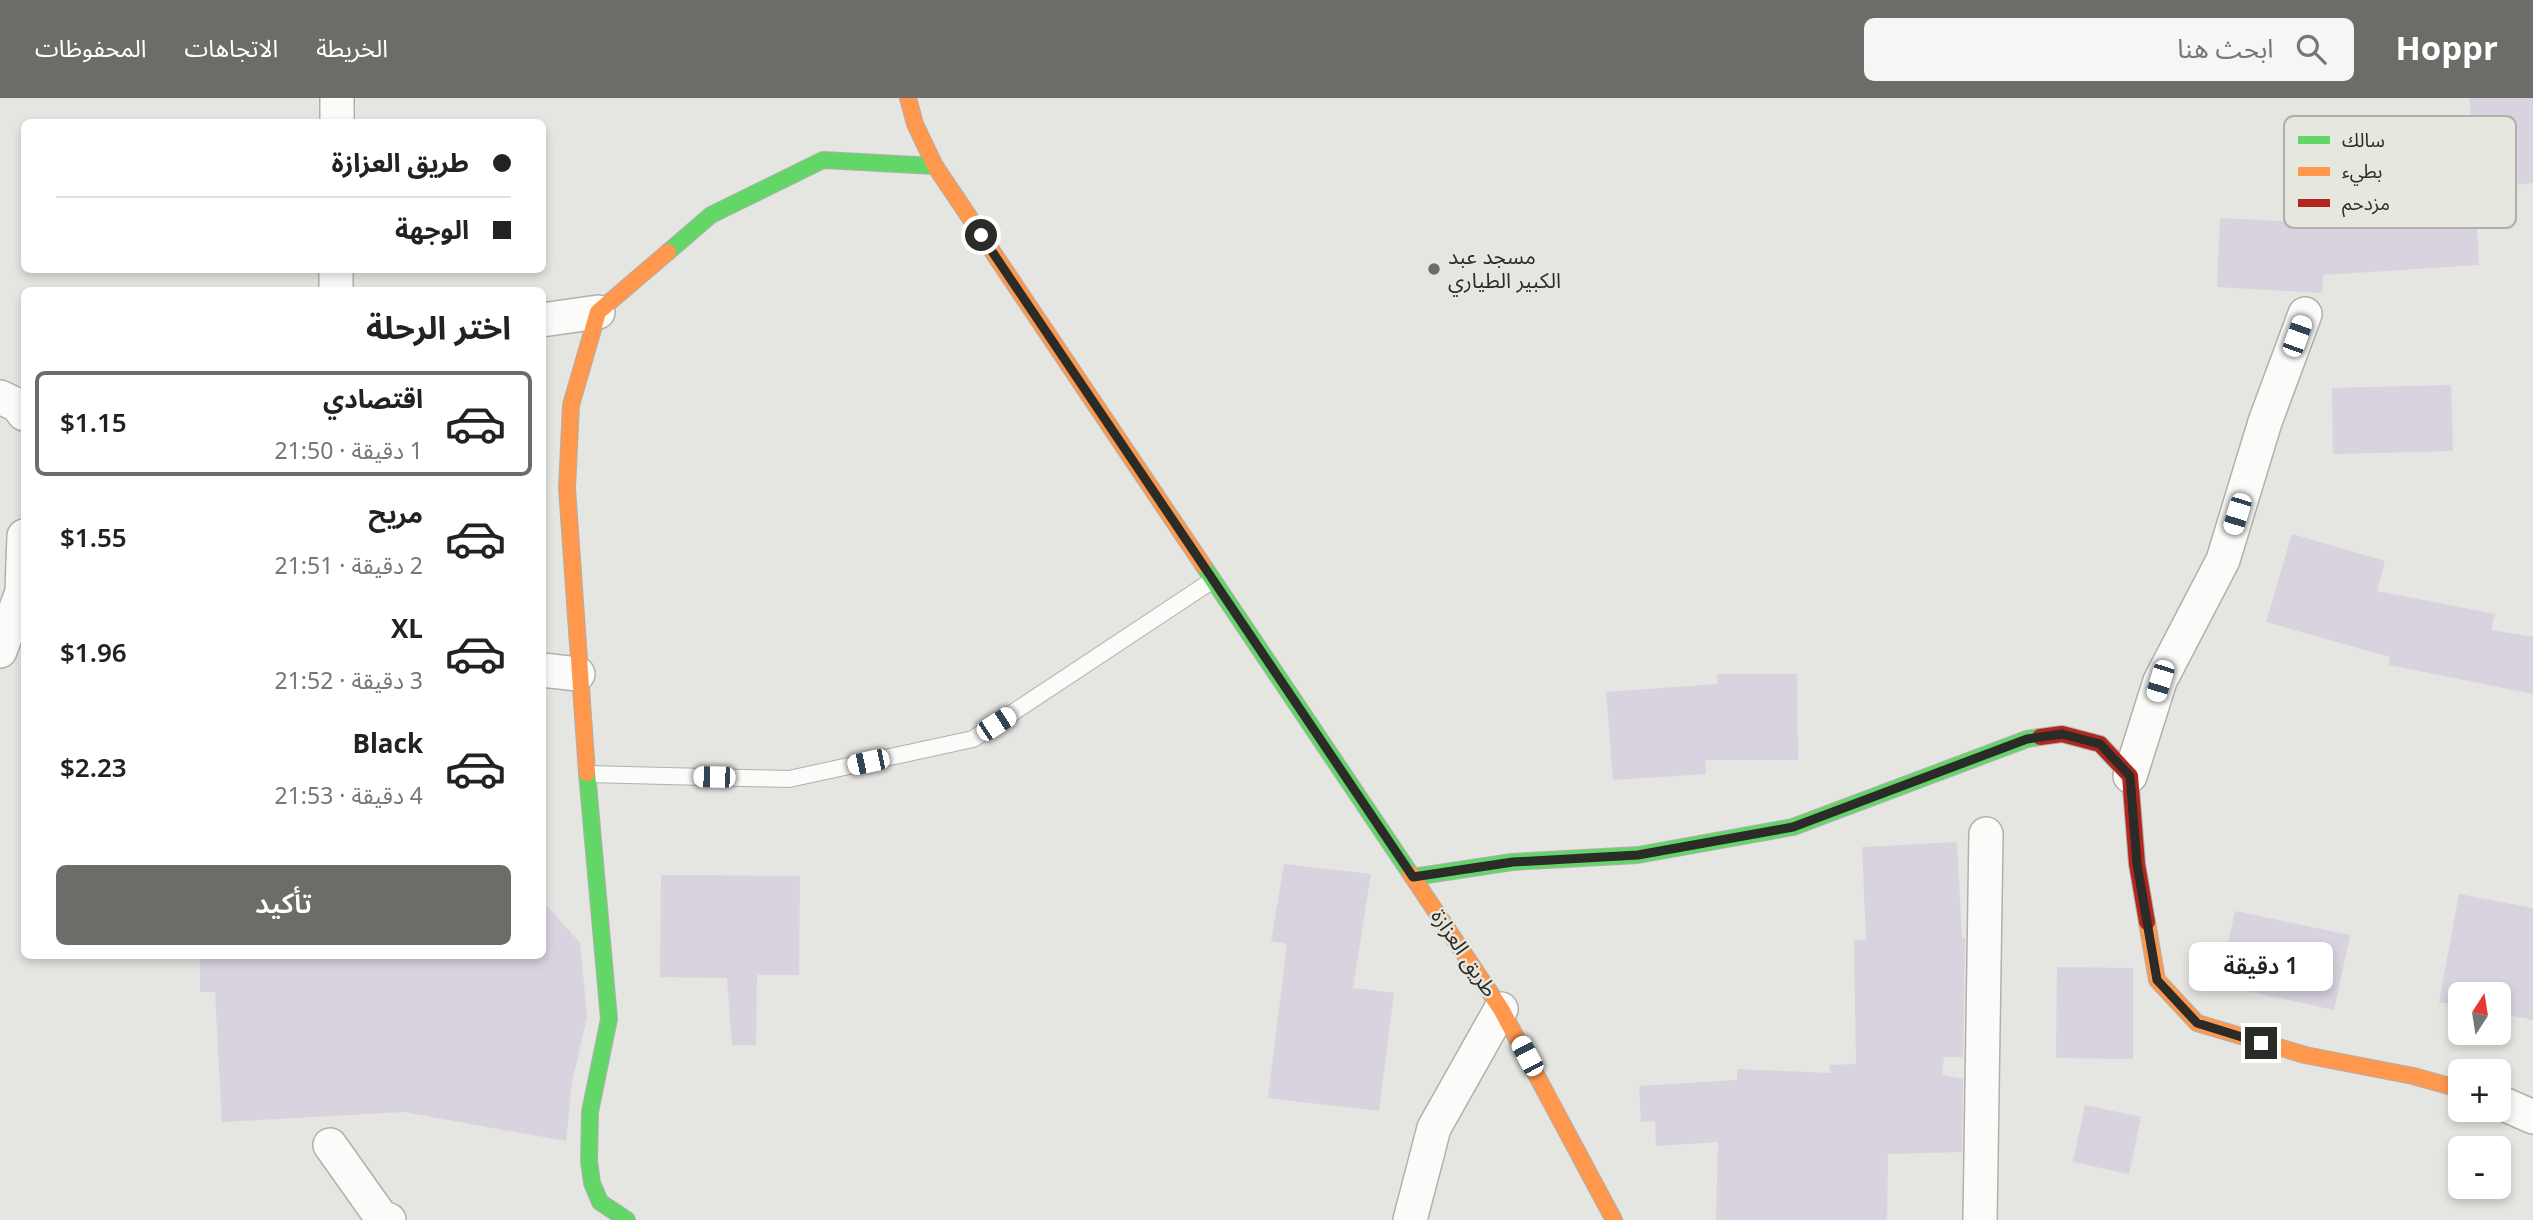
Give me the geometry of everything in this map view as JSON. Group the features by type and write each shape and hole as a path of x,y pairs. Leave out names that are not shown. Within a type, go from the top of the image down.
{"street":[{"path":"337,98 337,119"},
{"name":"طريق العزازة","path":"908,98 915,124 935,166 1502,1009 1614,1220"},
{"path":"546,319 598,312 711,215 823,160 935,166"},
{"path":"598,312 571,405 567,488 578,674 609,1019 596,1073 587,1165 601,1204 627,1220"},
{"path":"2305,314 2265,422 2224,560 2160,681 2130,776 2137,864 2157,980 2197,1023 2305,1055 2413,1076 2448,1086"},
{"path":"0,651 21,595"},
{"path":"546,670 578,674"},
{"path":"1413,877 1513,862 1638,855 1793,827 2027,739 2062,734 2100,744 2130,776"},
{"path":"1980,1220 1986,834"},
{"path":"1410,1220 1434,1128 1502,1009"},
{"path":"2511,1107 2533,1117"},
{"path":"330,1145 381,1217 389,1220"}],"lane":[{"path":"588,774 789,779 973,739 1213,580"}],"building":[{"path":"2469,98 2533,98 2533,183 2516,185 2516,116 2471,116"},
{"path":"2220,218 2284,221 2284,228 2477,228 2479,265 2323,275 2322,293 2217,287"},
{"path":"2451,385 2453,451 2333,454 2332,388"},
{"path":"2292,534 2385,561 2377,591 2495,614 2491,630 2533,637 2533,694 2389,665 2390,657 2266,622"},
{"path":"1717,674 1797,674 1798,760 1705,760 1706,774 1613,780 1606,692 1717,684"},
{"path":"1957,842 1962,938 1965,938 1963,1057 1944,1057 1942,1075 1963,1079 1962,1152 1888,1154 1887,1220 1716,1220 1718,1142 1656,1146 1655,1121 1641,1122 1639,1086 1737,1080 1737,1069 1830,1073 1829,1065 1856,1064 1854,940 1866,940 1862,847"},
{"path":"1284,864 1371,874 1353,988 1394,993 1379,1111 1268,1098 1287,944 1271,941"},
{"path":"661,875 800,876 799,975 757,975 756,1045 732,1045 727,978 660,977"},
{"path":"2459,894 2533,908 2533,1020 2511,1015 2511,982 2448,982 2448,1004 2439,1002"},
{"path":"546,905 580,943 587,1017 572,1083 566,1141 404,1112 222,1122 215,992 200,992 200,959 546,959"},
{"path":"2235,911 2350,935 2334,1010 2219,985"},
{"path":"2057,967 2133,968 2133,1059 2056,1058"},
{"path":"2085,1105 2141,1117 2129,1174 2073,1162"}],"traffic: fast":[{"path":"668,252 711,215 823,160 935,166"},
{"path":"1203,565 1410,873"},
{"path":"1413,877 1512,862 1638,855 1793,827 2027,739 2040,737"},
{"path":"587,773 609,1019 590,1112 589,1161 592,1183 600,1202 627,1220"}],"traffic: slow":[{"path":"908,98 915,124 935,166 1203,565"},
{"path":"587,773 567,488 571,405 598,312 668,252"},
{"path":"1410,873 1501,1009 1614,1220"},
{"path":"2147,922 2157,980 2197,1023 2305,1055 2413,1076 2448,1086"}],"traffic: jam":[{"path":"2040,737 2062,734 2100,744 2130,776 2137,864 2147,922"}],"place":[{"name":"مسجد عبد الكبير الطياري","path":"1434,269"}],"route":[{"path":"981,235 1413,877 1513,862 1638,855 1793,827 2027,739 2062,734 2100,744 2130,776 2137,864 2157,980 2197,1023 2261,1043"}]}
